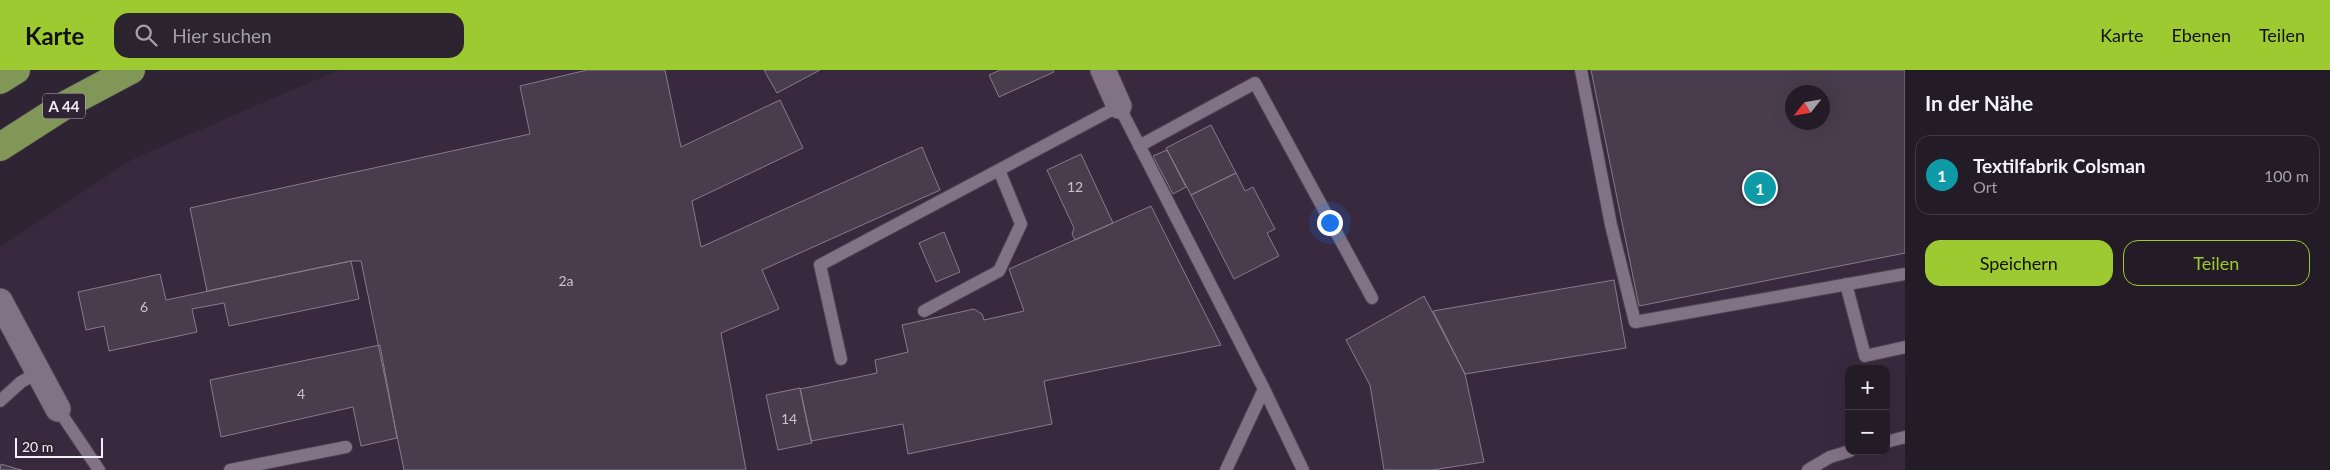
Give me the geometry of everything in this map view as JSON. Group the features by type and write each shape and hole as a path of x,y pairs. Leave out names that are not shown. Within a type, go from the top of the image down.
{"highway":[{"path":"0,80 16,70"},
{"name":"A 44","path":"0,147 67,104 131,70"}],"street":[{"path":"1103,70 1119,106"},
{"path":"0,301 58,409"}],"lane":[{"path":"1581,70 1611,225 1635,322 1905,274"},
{"path":"1139,146 1255,83 1372,298"},
{"path":"841,359 820,264 1119,106 1304,470"},
{"path":"924,311 999,270 1020,224 999,170"},
{"path":"1846,284 1865,356 1905,347"},
{"path":"0,401 21,382 39,372"},
{"path":"1226,470 1264,389"},
{"path":"58,409 99,470"},
{"path":"1890,441 1905,437"},
{"path":"230,470 346,447"},
{"path":"1808,470 1830,456 1845,452"}],"shaded area":[{"path":"339,70 1905,70 1905,470 0,470 0,247 133,159"}],"building":[{"path":"587,70 665,70 681,147 780,100 803,148 692,201 701,247 922,147 940,190 762,270 779,309 721,333 746,470 404,470 361,261 351,261 207,291 190,208 530,134 520,86"},
{"path":"764,70 820,70 777,93"},
{"path":"1000,70 1053,70 1054,72 999,97 989,75"},
{"path":"1591,70 1905,70 1905,253 1639,306"},
{"path":"1211,125 1236,173 1191,195 1166,148"},
{"path":"1167,150 1186,187 1173,194 1153,156"},
{"path":"1081,154 1113,223 1075,240 1072,234 1074,228 1047,170"},
{"path":"1236,173 1245,191 1253,187 1275,229 1267,233 1279,256 1234,279 1191,195"},
{"path":"1151,206 1221,345 1044,381 1052,424 908,454 903,424 811,441 800,389 877,373 875,360 908,352 902,325 974,309 982,314 984,320 1024,311 1009,269"},
{"path":"944,232 960,272 936,282 919,243"},
{"path":"351,261 359,299 229,326 224,303 192,309 197,332 109,351 104,326 86,330 78,292 160,274 166,300"},
{"path":"1614,280 1626,348 1465,374 1433,311"},
{"path":"1424,296 1465,374 1484,462 1432,470 1384,470 1370,385 1346,340"},
{"path":"380,345 397,438 361,446 353,407 221,437 210,380"},
{"path":"800,388 812,443 778,450 766,395"},
{"path":"1,464 21,470 0,470"}],"place":[{"name":"Textilfabrik Colsman","path":"1760,188"}]}
